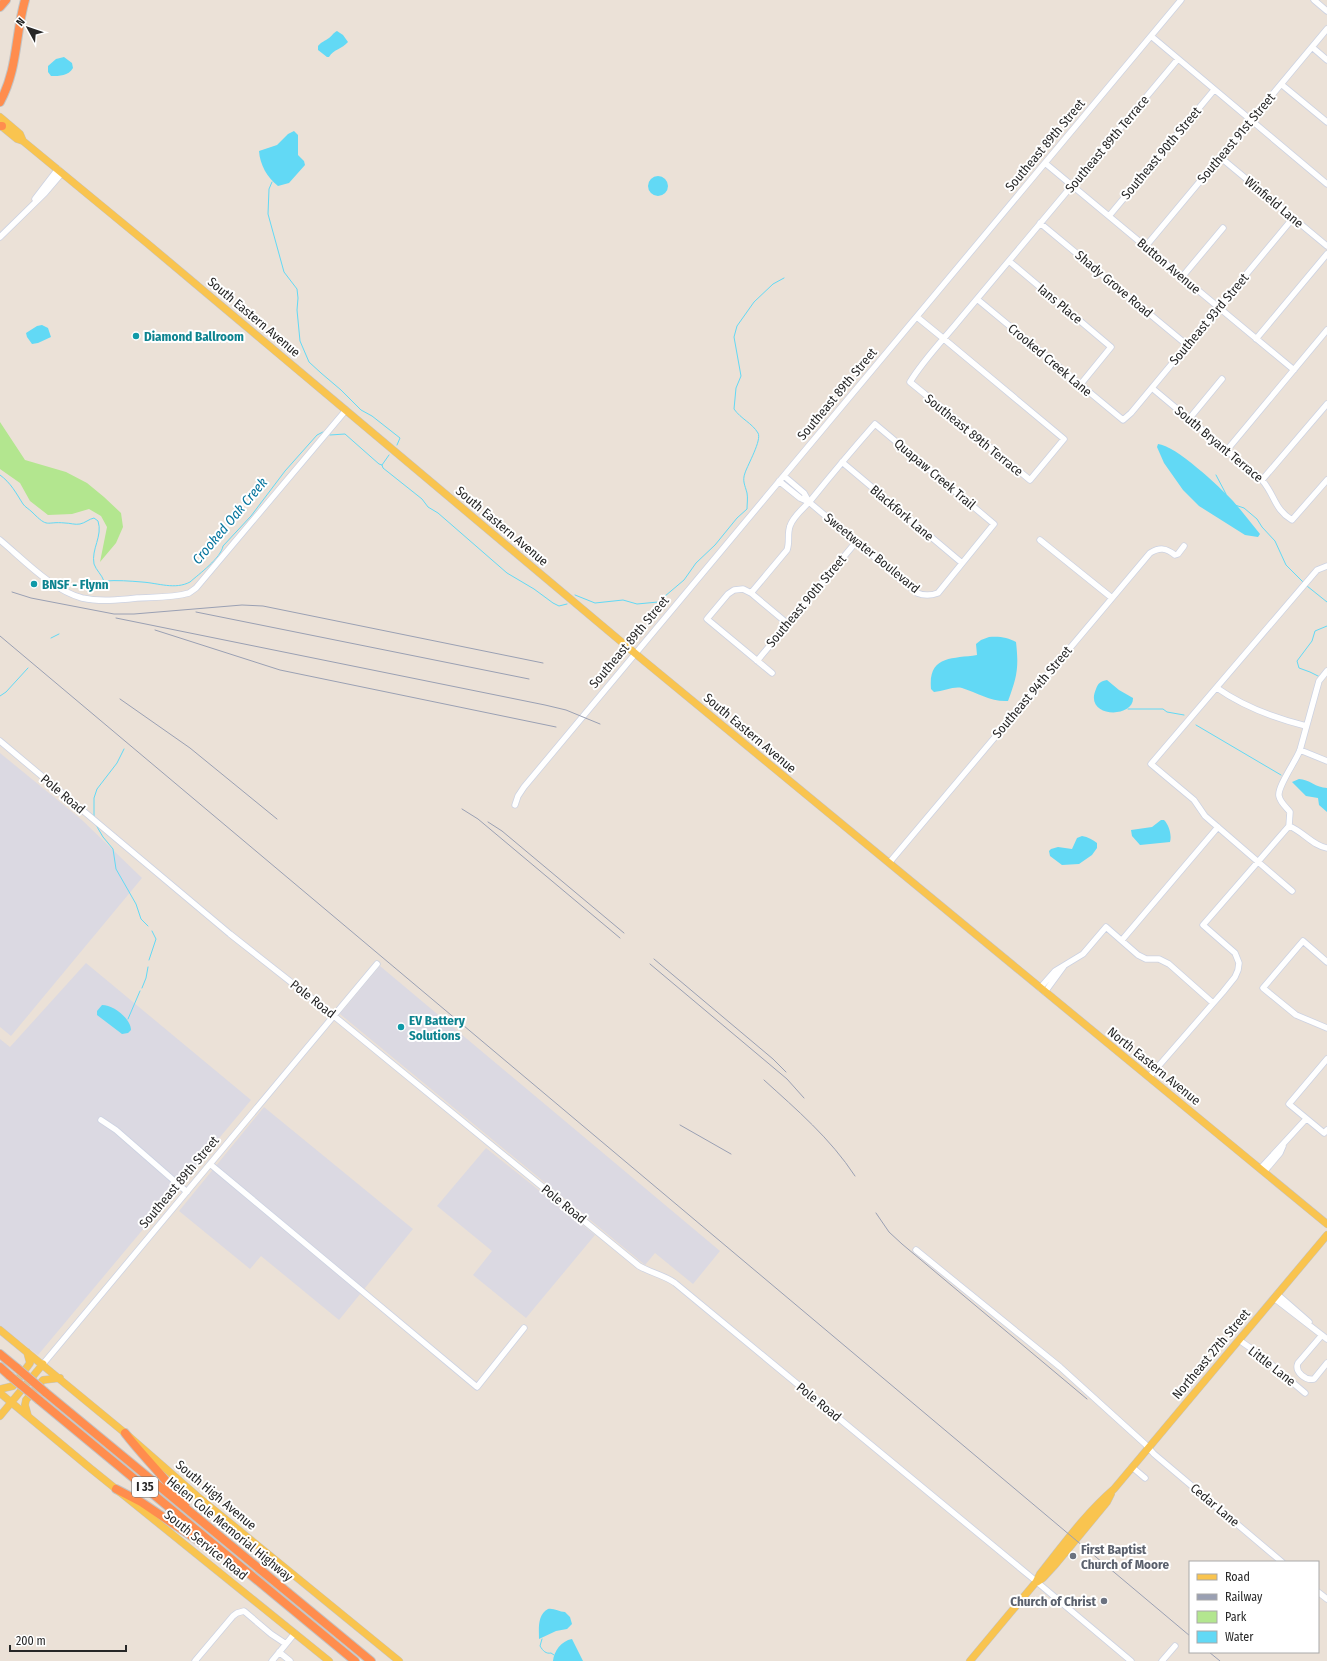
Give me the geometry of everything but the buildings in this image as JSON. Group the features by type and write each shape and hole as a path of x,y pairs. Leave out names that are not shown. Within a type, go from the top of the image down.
{"highway":[{"path":"0,7 6,0"},
{"path":"0,102 9,83 14,65 21,16 26,0"},
{"name":"Helen Cole Memorial Highway","path":"0,1354 191,1514 371,1661"},
{"name":"Helen Cole Memorial Highway","path":"0,1367 355,1661"},
{"path":"125,1432 138,1450 174,1488 191,1514"},
{"path":"116,1489 141,1502 250,1575"}],"main road":[{"name":"South Eastern Avenue","path":"0,117 20,134 23,141"},
{"name":"South Eastern Avenue","path":"1,126 17,139 23,141 60,171 636,654 966,927"},
{"name":"North Eastern Avenue","path":"966,927 1327,1224"},
{"name":"Northeast 27th Street","path":"970,1661 1036,1582 1043,1578 1072,1544 1107,1502 1114,1489 1132,1467 1327,1235"},
{"name":"South High Avenue","path":"0,1330 125,1432 197,1496 399,1661"},
{"path":"0,1389 13,1386 28,1367 30,1360 26,1350"},
{"name":"Southeast 89th Street","path":"0,1416 43,1364"},
{"path":"28,1416 25,1405 28,1398 43,1380 60,1378"},
{"name":"South Service Road","path":"0,1393 329,1661"}],"street":[{"name":"Southeast 89th Street","path":"515,805 518,796 524,787 1181,0"},
{"path":"1314,0 1327,11"},
{"name":"Southeast 91st Street","path":"1146,246 1327,29"},
{"path":"1151,36 1327,184"},
{"path":"1312,47 1327,60"},
{"name":"Southeast 89th Terrace","path":"917,317 944,339 1064,439 1030,480 910,382 944,339 1040,223 1178,59"},
{"path":"1281,84 1327,122"},
{"name":"Southeast 90th Street","path":"1109,216 1214,90"},
{"name":"Winfield Lane","path":"1220,157 1327,246"},
{"name":"Button Avenue","path":"1045,163 1294,370"},
{"path":"0,237 32,205 41,190 60,171"},
{"name":"Southeast 93rd Street","path":"1123,420 1152,388 1293,218"},
{"name":"Shady Grove Road","path":"1040,223 1187,345"},
{"path":"1182,277 1223,228"},
{"path":"1256,339 1327,254"},
{"name":"Ians Place","path":"1009,261 1111,347 1080,385"},
{"name":"Crooked Creek Lane","path":"977,299 1123,420"},
{"path":"1227,450 1327,330"},
{"path":"1190,419 1222,379"},
{"name":"South Bryant Terrace","path":"1152,388 1262,480 1268,488 1278,508 1285,516 1292,520 1327,480"},
{"path":"1262,480 1327,404"},
{"path":"0,540 54,584 82,598 114,600 189,593 196,588 346,410"},
{"name":"Quapaw Creek Trail","path":"842,462 875,424 994,524 962,563"},
{"path":"751,593 787,550 790,525 842,462"},
{"name":"Blackfork Lane","path":"842,462 962,563"},
{"name":"Sweetwater Boulevard","path":"784,476 804,493 809,502"},
{"name":"Sweetwater Boulevard","path":"779,482 800,498 809,502 917,593 929,596 938,592 962,563"},
{"path":"1040,540 1112,598"},
{"name":"Southeast 90th Street","path":"757,661 856,542"},
{"name":"Southeast 94th Street","path":"889,863 1150,553 1161,548 1175,555 1178,554 1184,546"},
{"path":"1292,891 1205,816 1194,800 1152,764 1317,570 1327,566"},
{"path":"772,673 707,619 731,592 743,590 751,593 788,624"},
{"path":"1149,1077 1235,977 1239,963 1234,953 1203,925 1289,826 1290,812 1281,801 1278,794 1281,785 1296,760 1300,750 1319,681 1327,671"},
{"path":"1216,688 1253,708 1279,719 1306,726"},
{"name":"Pole Road","path":"0,741 210,917 334,1016 639,1266 664,1276 675,1283 1131,1661"},
{"path":"1300,750 1327,761"},
{"path":"1289,826 1305,834 1319,847 1327,848"},
{"path":"1122,940 1218,827"},
{"path":"1043,990 1055,971 1083,954 1106,927 1138,955 1146,958 1159,959 1169,964 1213,1003"},
{"path":"1327,962 1303,941 1263,988 1296,1015 1327,1028"},
{"name":"Southeast 89th Street","path":"43,1364 377,964"},
{"path":"1325,1131 1306,1119 1289,1104 1327,1058"},
{"path":"1262,1170 1277,1149 1283,1145 1306,1119"},
{"path":"101,1120 116,1130 187,1192"},
{"path":"210,1164 477,1387 524,1328"},
{"name":"Cedar Lane","path":"916,1250 1060,1366 1149,1448 1281,1561"},
{"path":"1276,1296 1312,1329 1325,1337 1298,1363 1298,1371 1308,1380 1312,1380 1327,1363"},
{"name":"Little Lane","path":"1239,1340 1259,1354 1305,1393"},
{"path":"1132,1467 1145,1478"},
{"path":"1319,1593 1327,1599"},
{"path":"195,1661 233,1616 241,1611 244,1611 271,1634 286,1644"},
{"path":"272,1661 295,1633"},
{"path":"1162,1661 1175,1646"},
{"path":"279,1652 290,1661"}],"shaded area":[{"path":"0,753 82,820 142,878 11,1036 0,1027"},
{"path":"86,963 251,1100 38,1355 0,1326 0,1039 10,1047"},
{"path":"380,966 720,1251 693,1284 655,1253 645,1265 340,1014"},
{"path":"264,1107 413,1229 339,1320 261,1256 250,1269 179,1211"},
{"path":"486,1148 595,1235 526,1318 473,1275 492,1251 437,1206"}],"green space":[{"path":"0,422 25,460 66,472 87,483 121,513 123,527 116,543 100,562 107,527 101,516 89,509 72,514 48,515 30,501 20,483 0,469"}],"water":[{"path":"337,31 343,35 348,42 327,57 318,50 318,46"},
{"path":"64,57 72,63 73,68 71,71 61,76 51,76 48,72 48,66 56,59"},
{"path":"294,131 298,135 298,155 304,161 305,165 289,183 278,186 265,170 259,151 277,145 288,134"},
{"path":"658,176 665,179 668,186 665,193 658,196 651,193 648,186 651,179"},
{"path":"42,325 48,328 51,337 32,344 26,333 37,326"},
{"path":"1158,444 1175,451 1218,486 1260,534 1258,537 1245,535 1199,506 1183,490 1164,463 1157,447"},
{"path":"989,637 1003,637 1016,642 1016,672 1008,701 990,699 962,688 952,688 934,692 931,689 933,670 938,664 951,659 977,655 976,644"},
{"path":"1107,680 1119,690 1133,698 1131,705 1126,710 1110,712 1102,710 1096,706 1094,699 1097,687 1100,683"},
{"path":"1299,779 1306,780 1319,787 1327,788 1327,812 1319,805 1318,798 1306,796 1292,782"},
{"path":"1161,820 1164,820 1169,827 1171,836 1170,842 1140,845 1132,836 1131,830 1152,827"},
{"path":"1082,836 1097,843 1097,848 1092,855 1079,864 1062,865 1050,856 1049,851 1051,849 1058,847 1072,849 1077,838"},
{"path":"102,1005 112,1007 121,1013 128,1021 131,1030 128,1033 122,1034 97,1015 97,1011"},
{"path":"548,1609 565,1612 570,1617 572,1624 567,1629 556,1631 539,1639 540,1618"},
{"path":"572,1639 583,1661 553,1661 561,1644"}],"waterway":[{"path":"272,182 269,189 268,214 284,272 297,289 297,310 300,341 309,362 361,410 372,416 400,438 397,445"},
{"name":"Crooked Oak Creek","path":"575,595 595,603 623,600 637,604 658,602 684,580 696,563 715,545 737,518 747,509 747,495 744,476 759,436 756,430 734,409 736,388 741,376 734,337 737,326 754,302 773,284 784,278"},
{"name":"Crooked Oak Creek","path":"105,581 133,581 172,586 178,586 190,582 214,561 223,546 251,516 285,471 317,435 323,432"},
{"name":"Crooked Oak Creek","path":"330,435 345,434 382,465 383,468 422,499 428,507 438,513 507,573 534,589 553,603 559,606 567,604"},
{"path":"382,465 389,455"},
{"name":"Crooked Oak Creek","path":"0,475 16,492 24,505 42,521 47,523 78,524 94,518 98,521 99,532 94,553 94,564 104,581"},
{"path":"1216,475 1226,494"},
{"path":"1235,505 1244,508 1257,519 1275,541 1286,565 1304,583"},
{"path":"98,589 104,582"},
{"path":"1307,586 1327,602"},
{"path":"1320,677 1299,668 1297,661 1312,641 1315,631 1327,626"},
{"path":"51,638 59,634"},
{"path":"0,696 6,692 28,668"},
{"path":"1128,709 1163,709 1167,712 1184,715"},
{"path":"1196,725 1281,775"},
{"path":"94,816 94,798 97,789 117,763 124,749"},
{"path":"96,825 103,837 113,849 116,869 136,904 141,919 148,926"},
{"path":"149,960 156,939 152,931"},
{"path":"142,988 148,967"},
{"path":"128,1019 140,991"},
{"path":"542,1639 540,1646 542,1649 546,1653 551,1653 554,1655"}],"railway":[{"path":"12,592 31,598 114,614 134,614 242,605 263,606 543,663"},
{"path":"196,612 529,679"},
{"path":"116,618 545,705 566,710 600,724"},
{"path":"155,630 280,670 556,727"},
{"path":"0,636 1189,1635"},
{"path":"120,699 190,748 277,819"},
{"path":"462,809 478,819 620,938"},
{"path":"488,822 502,831 624,933"},
{"path":"654,959 773,1059 786,1072"},
{"path":"650,964 787,1079 804,1098"},
{"path":"764,1080 824,1137 855,1176"},
{"path":"680,1125 731,1154"},
{"path":"876,1213 889,1232 902,1244 1087,1399"},
{"path":"1210,1653 1220,1661"}],"place":[{"name":"Diamond Ballroom","path":"136,336"},
{"name":"BNSF - Flynn","path":"34,584"},
{"name":"EV Battery Solutions","path":"401,1027"},
{"name":"First Baptist Church of Moore","path":"1073,1556"},
{"name":"Church of Christ","path":"1104,1601"}]}
